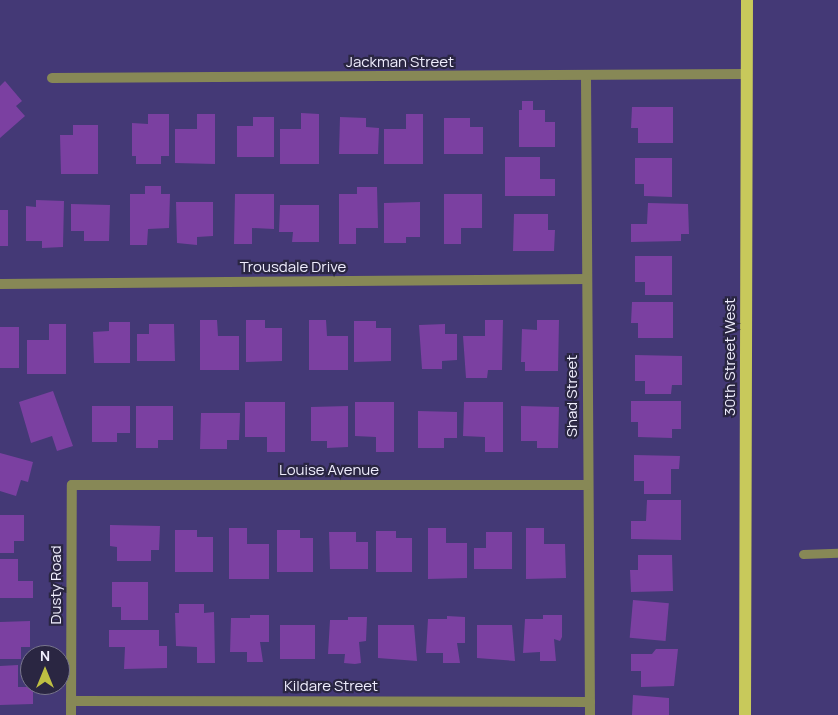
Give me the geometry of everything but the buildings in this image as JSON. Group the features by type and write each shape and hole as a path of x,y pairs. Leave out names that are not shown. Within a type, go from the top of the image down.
{"main road":[{"name":"30th Street West","path":"745,715 747,0"}],"street":[{"name":"Jackman Street","path":"52,78 586,77 747,74"},
{"name":"Shad Street","path":"586,77 587,485 590,715"},
{"name":"Trousdale Drive","path":"0,284 587,280"},
{"name":"Louise Avenue","path":"72,485 587,485"},
{"name":"Dusty Road","path":"71,715 72,485"},
{"name":"Kildare Street","path":"71,701 590,702"}],"lane":[{"path":"803,554 838,553"}]}
